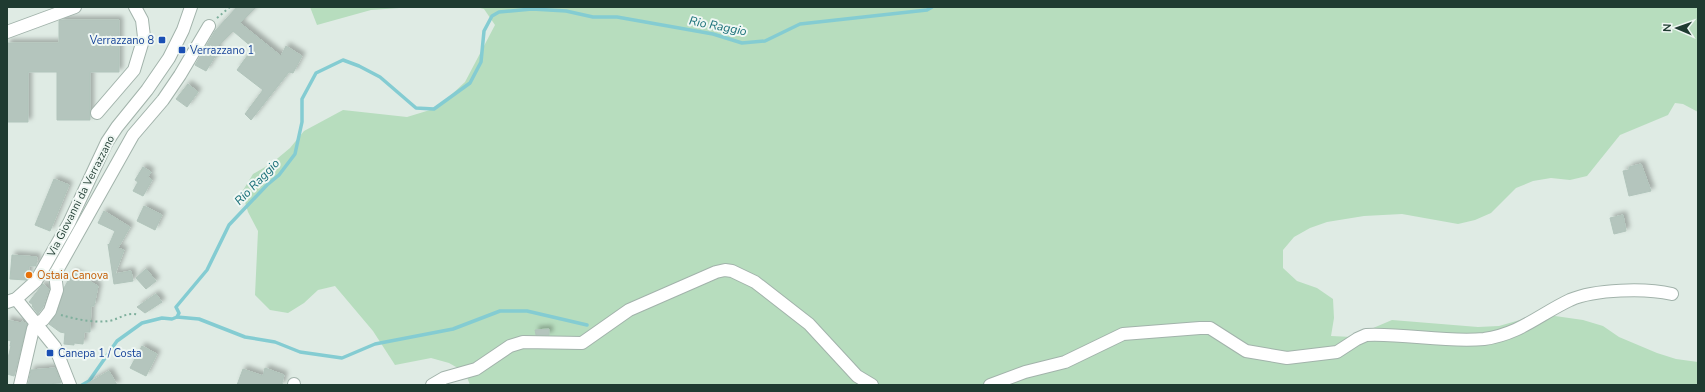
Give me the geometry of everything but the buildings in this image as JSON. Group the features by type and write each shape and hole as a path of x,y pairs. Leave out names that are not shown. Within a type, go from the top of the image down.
{"street":[{"path":"7,32 75,7"},
{"path":"97,113 134,70 144,37 142,20 135,7"},
{"name":"Via Giovanni da Verrazzano","path":"11,301 36,281 69,224 107,142 117,127 147,90 169,58 183,30 191,7"},
{"path":"36,323 43,320 50,311 57,290 55,274 133,135 163,100 180,75 209,26"},
{"path":"432,385 444,378 476,369 510,346 523,342 582,343 629,310 716,272 725,270 744,275 755,282 809,324 857,376 872,385"},
{"path":"990,385 1025,372 1064,362 1124,334 1210,328 1246,351 1287,358 1337,352 1366,335 1485,339 1509,333 1528,325 1570,300 1589,294 1647,291 1672,294"},
{"path":"11,301 36,323 54,347 69,384"},
{"path":"20,385 36,323"}],"path":[{"path":"209,26 230,7"},
{"path":"50,311 81,320 109,321 132,313 139,314"}],"green space":[{"path":"310,7 414,7 371,10 317,25"},
{"path":"476,7 1698,7 1698,112 1683,104 1675,103 1668,115 1620,135 1587,176 1570,180 1551,178 1533,181 1516,188 1491,213 1475,220 1458,224 1402,214 1364,216 1327,222 1310,228 1294,237 1283,250 1283,268 1297,281 1317,288 1333,299 1334,318 1331,336 1352,337 1392,320 1478,327 1499,326 1541,314 1583,320 1603,326 1619,337 1657,353 1676,359 1698,362 1698,385 470,385 465,372 449,363 431,358 395,365 373,331 335,286 318,290 304,303 288,313 270,310 255,295 258,231 248,212 242,192 253,174 272,163 290,148 304,131 343,110 407,117 430,110 449,97 465,82 495,25 484,9"}],"waterway":[{"name":"Rio Raggio","path":"82,385 89,381 117,341 142,323 162,318 172,319 177,317 179,313 176,307 207,270 229,225 267,185 279,175 295,154 302,122 302,99 316,73 343,60 359,66 380,77 416,108 434,109 470,83 481,62 484,31 492,16 499,12 532,9 566,11 593,17 617,17 713,34 742,43 765,41 800,24 927,10 932,7"},
{"path":"177,317 199,319 245,337 275,342 300,352 342,358 375,344 453,329 500,311 527,311 587,325"}],"place":[{"name":"Verrazzano 8","path":"162,40"},
{"name":"Verrazzano 1","path":"182,50"},
{"name":"Ostaia Canova","path":"29,275"},
{"name":"Canepa 1 / Costa","path":"50,353"}]}
